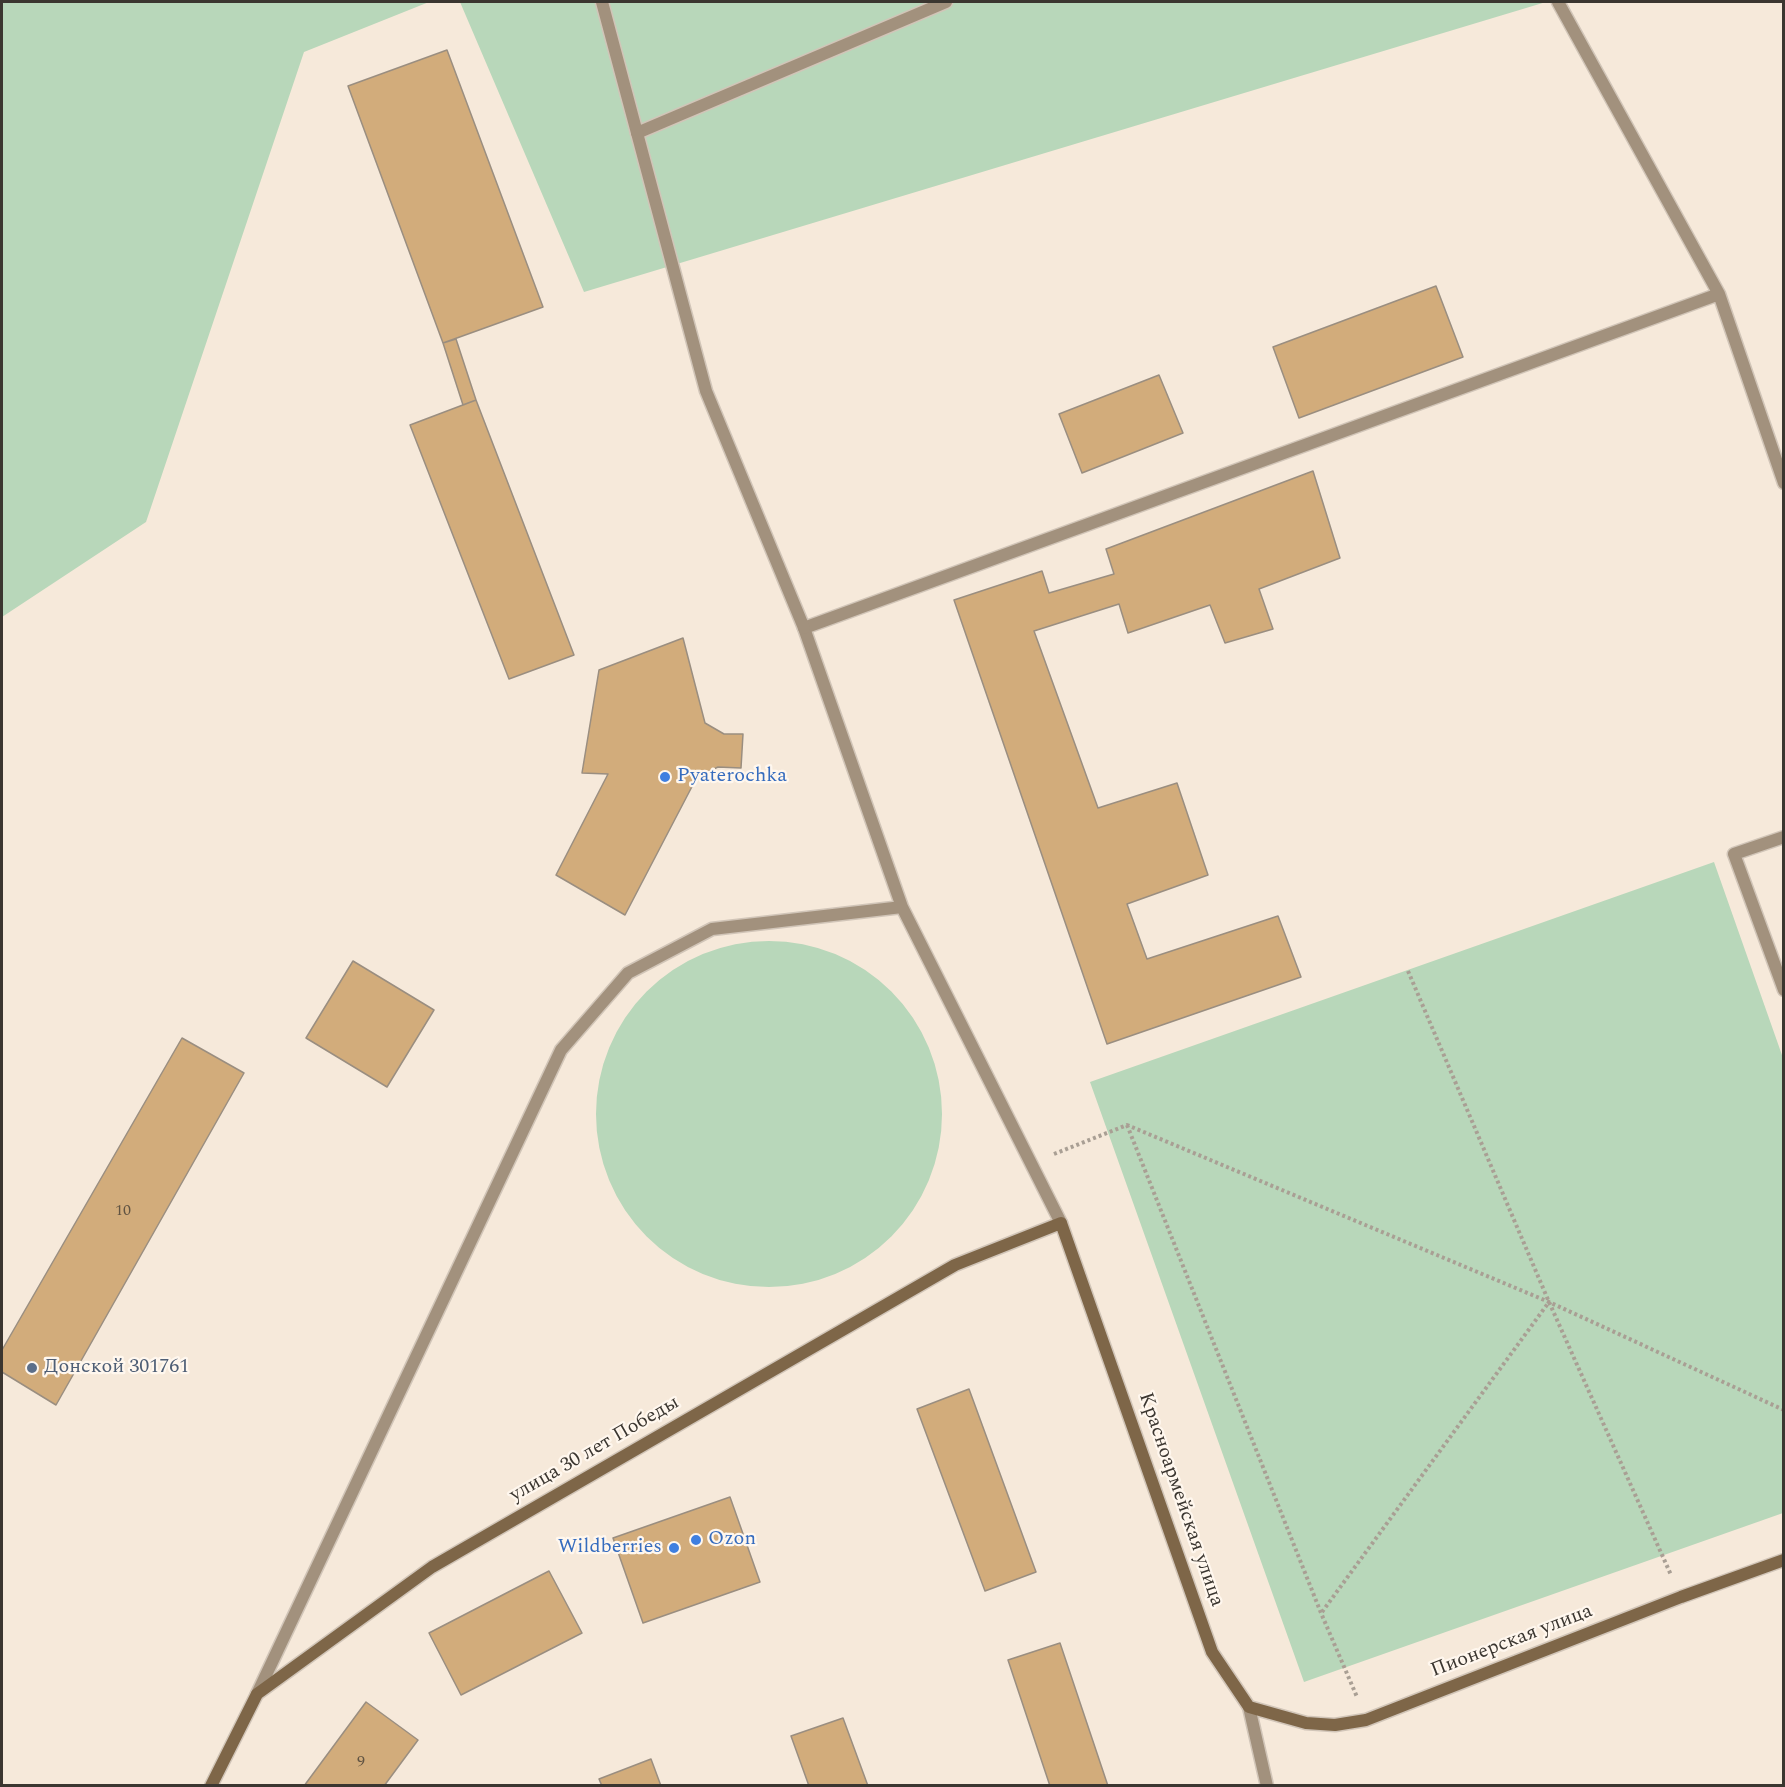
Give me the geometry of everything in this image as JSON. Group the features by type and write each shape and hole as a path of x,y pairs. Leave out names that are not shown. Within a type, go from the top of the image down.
{"main road":[{"name":"улица 30 лет Победы","path":"211,1785 257,1694 442,1561 955,1265 1061,1223"},
{"name":"Красноармейская улица","path":"1061,1223 1212,1652 1250,1707"},
{"name":"Пионерская улица","path":"1250,1707 1306,1723 1335,1725 1366,1720 1784,1560"}],"street":[{"path":"602,2 706,391 804,628 902,907 1061,1223"},
{"path":"637,133 946,2"},
{"path":"1558,2 1719,294 1784,483"},
{"path":"804,628 1719,294"},
{"path":"1784,837 1734,854 1784,990"},
{"path":"257,1694 561,1050 628,973 712,930 902,907"},
{"name":"Красноармейская улица","path":"1250,1707 1267,1785"}],"path":[{"path":"1408,971 1549,1302 1681,1598"},
{"path":"1127,1125 1366,1720"},
{"path":"1031,1163 1127,1125 1549,1302 1784,1410"},
{"path":"1322,1613 1549,1302"}],"green space":[{"path":"2,2 429,2 304,52 146,522 2,617"},
{"path":"460,2 1546,2 584,292"},
{"path":"1714,862 1783,1058 1783,1513 1304,1682 1090,1082"},
{"path":"769,941 803,944 851,961 879,980 903,1004 922,1032 935,1064 942,1114 939,1148 922,1196 903,1224 879,1248 851,1267 819,1280 769,1287 735,1284 687,1267 659,1248 635,1224 616,1196 603,1164 596,1114 599,1080 616,1032 635,1004 659,980 687,961 719,948"}],"building":[{"path":"447,50 543,307 443,343 348,86"},
{"path":"1436,286 1463,357 1299,418 1273,347"},
{"path":"456,339 476,400 463,405 443,343"},
{"path":"1159,375 1183,433 1082,473 1059,414"},
{"path":"476,400 574,655 509,679 410,425"},
{"path":"1313,471 1340,558 1259,589 1273,629 1225,643 1210,605 1128,633 1119,604 1034,631 1098,808 1177,783 1208,875 1127,904 1147,959 1278,916 1301,977 1107,1044 954,600 1042,571 1049,593 1114,574 1106,549"},
{"path":"683,638 705,723 724,734 743,734 741,768 718,767 697,777 625,915 556,875 608,774 582,773 599,670"},
{"path":"353,961 434,1010 387,1087 306,1038"},
{"path":"182,1038 244,1073 56,1405 2,1372 2,1350"},
{"path":"969,1389 1036,1572 985,1591 917,1409"},
{"path":"730,1497 760,1582 643,1623 613,1538"},
{"path":"549,1571 582,1633 461,1695 429,1633"},
{"path":"1060,1643 1108,1786 1050,1786 1008,1660"},
{"path":"366,1702 418,1740 384,1786 304,1786"},
{"path":"843,1718 868,1786 809,1786 791,1736"},
{"path":"651,1759 661,1786 602,1786 599,1779"}],"place":[{"name":"Pyaterochka","path":"665,777"},
{"name":"Донской 301761","path":"32,1368"},
{"name":"Ozon","path":"696,1540"},
{"name":"Wildberries","path":"674,1548"}]}
